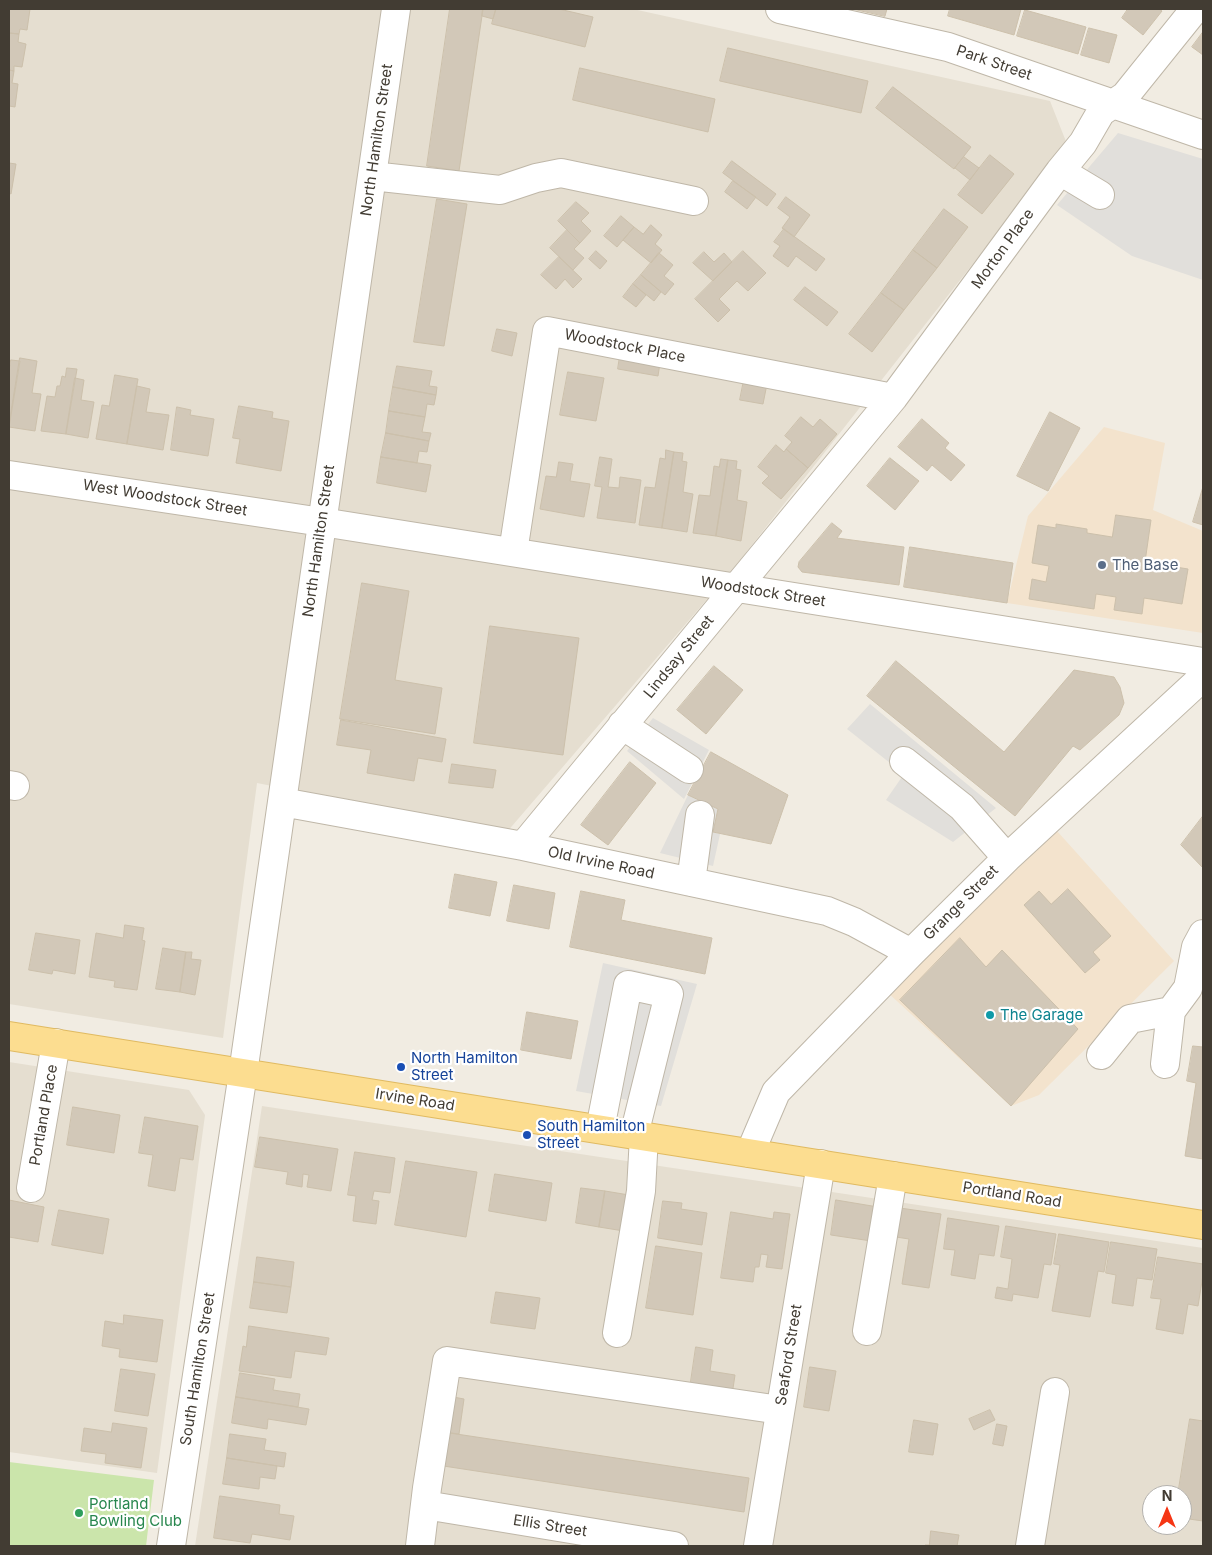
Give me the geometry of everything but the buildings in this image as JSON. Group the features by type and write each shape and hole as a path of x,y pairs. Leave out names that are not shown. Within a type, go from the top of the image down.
{"main road":[{"name":"Irvine Road","path":"9,1036 821,1164"},
{"name":"Portland Road","path":"821,1164 1203,1225"}],"street":[{"name":"North Hamilton Street","path":"243,1073 396,9"},
{"name":"Park Street","path":"780,9 948,47 1203,136"},
{"name":"Morton Place","path":"893,398 1060,171 1083,143 1101,112 1125,96 1195,9"},
{"path":"1060,171 1100,195"},
{"path":"372,176 500,190 562,172 694,201"},
{"name":"Woodstock Place","path":"513,552 547,331 893,398"},
{"name":"Lindsay Street","path":"523,846 893,398"},
{"name":"West Woodstock Street","path":"9,475 322,522"},
{"name":"Woodstock Street","path":"322,522 1203,662"},
{"name":"Grange Street","path":"750,1153 776,1092 911,953 1007,858 1203,677"},
{"path":"622,726 689,769"},
{"path":"904,761 962,807 1007,858"},
{"name":"Old Irvine Road","path":"282,802 523,846 827,911 854,922 911,953"},
{"path":"692,882 700,815"},
{"path":"1165,1064 1171,1011 1188,988 1196,947 1203,934"},
{"path":"600,1129 628,985 669,994 639,1135 641,1191 617,1333"},
{"path":"1101,1055 1130,1019 1171,1011"},
{"name":"Portland Place","path":"31,1188 56,1043"},
{"name":"South Hamilton Street","path":"171,1546 243,1073"},
{"name":"Seaford Street","path":"758,1546 821,1164"},
{"path":"867,1330 893,1176"},
{"path":"420,1546 447,1361 780,1410"},
{"path":"1030,1546 1055,1392"},
{"name":"Ellis Street","path":"425,1505 674,1546"}],"shaded area":[{"path":"9,9 633,9 1050,101 1067,144 733,569 506,833 257,783 223,1038 9,1004"},
{"path":"1118,133 1203,159 1203,280 1132,256 1057,205"},
{"path":"1104,427 1165,443 1153,510 1203,531 1203,633 1007,603 1028,516"},
{"path":"870,704 996,808 953,842 886,800 904,774 847,729"},
{"path":"653,718 709,750 684,799 627,751"},
{"path":"688,795 718,809 714,832 720,834 713,866 660,853"},
{"path":"1057,831 1174,961 1039,1095 1011,1106 886,991"},
{"path":"603,963 697,984 661,1106 576,1091"},
{"path":"9,1062 189,1090 205,1115 157,1473 9,1452"},
{"path":"262,1106 1203,1248 1203,1546 195,1546"}],"green space":[{"name":"Portland Bowling Club","path":"9,1462 154,1480 146,1546 9,1546"}],"place":[{"name":"The Base","path":"1102,565"},
{"name":"The Garage","path":"990,1015"},
{"name":"North Hamilton Street","path":"401,1067"},
{"name":"South Hamilton Street","path":"527,1135"},
{"name":"Portland Bowling Club","path":"79,1513"}]}
